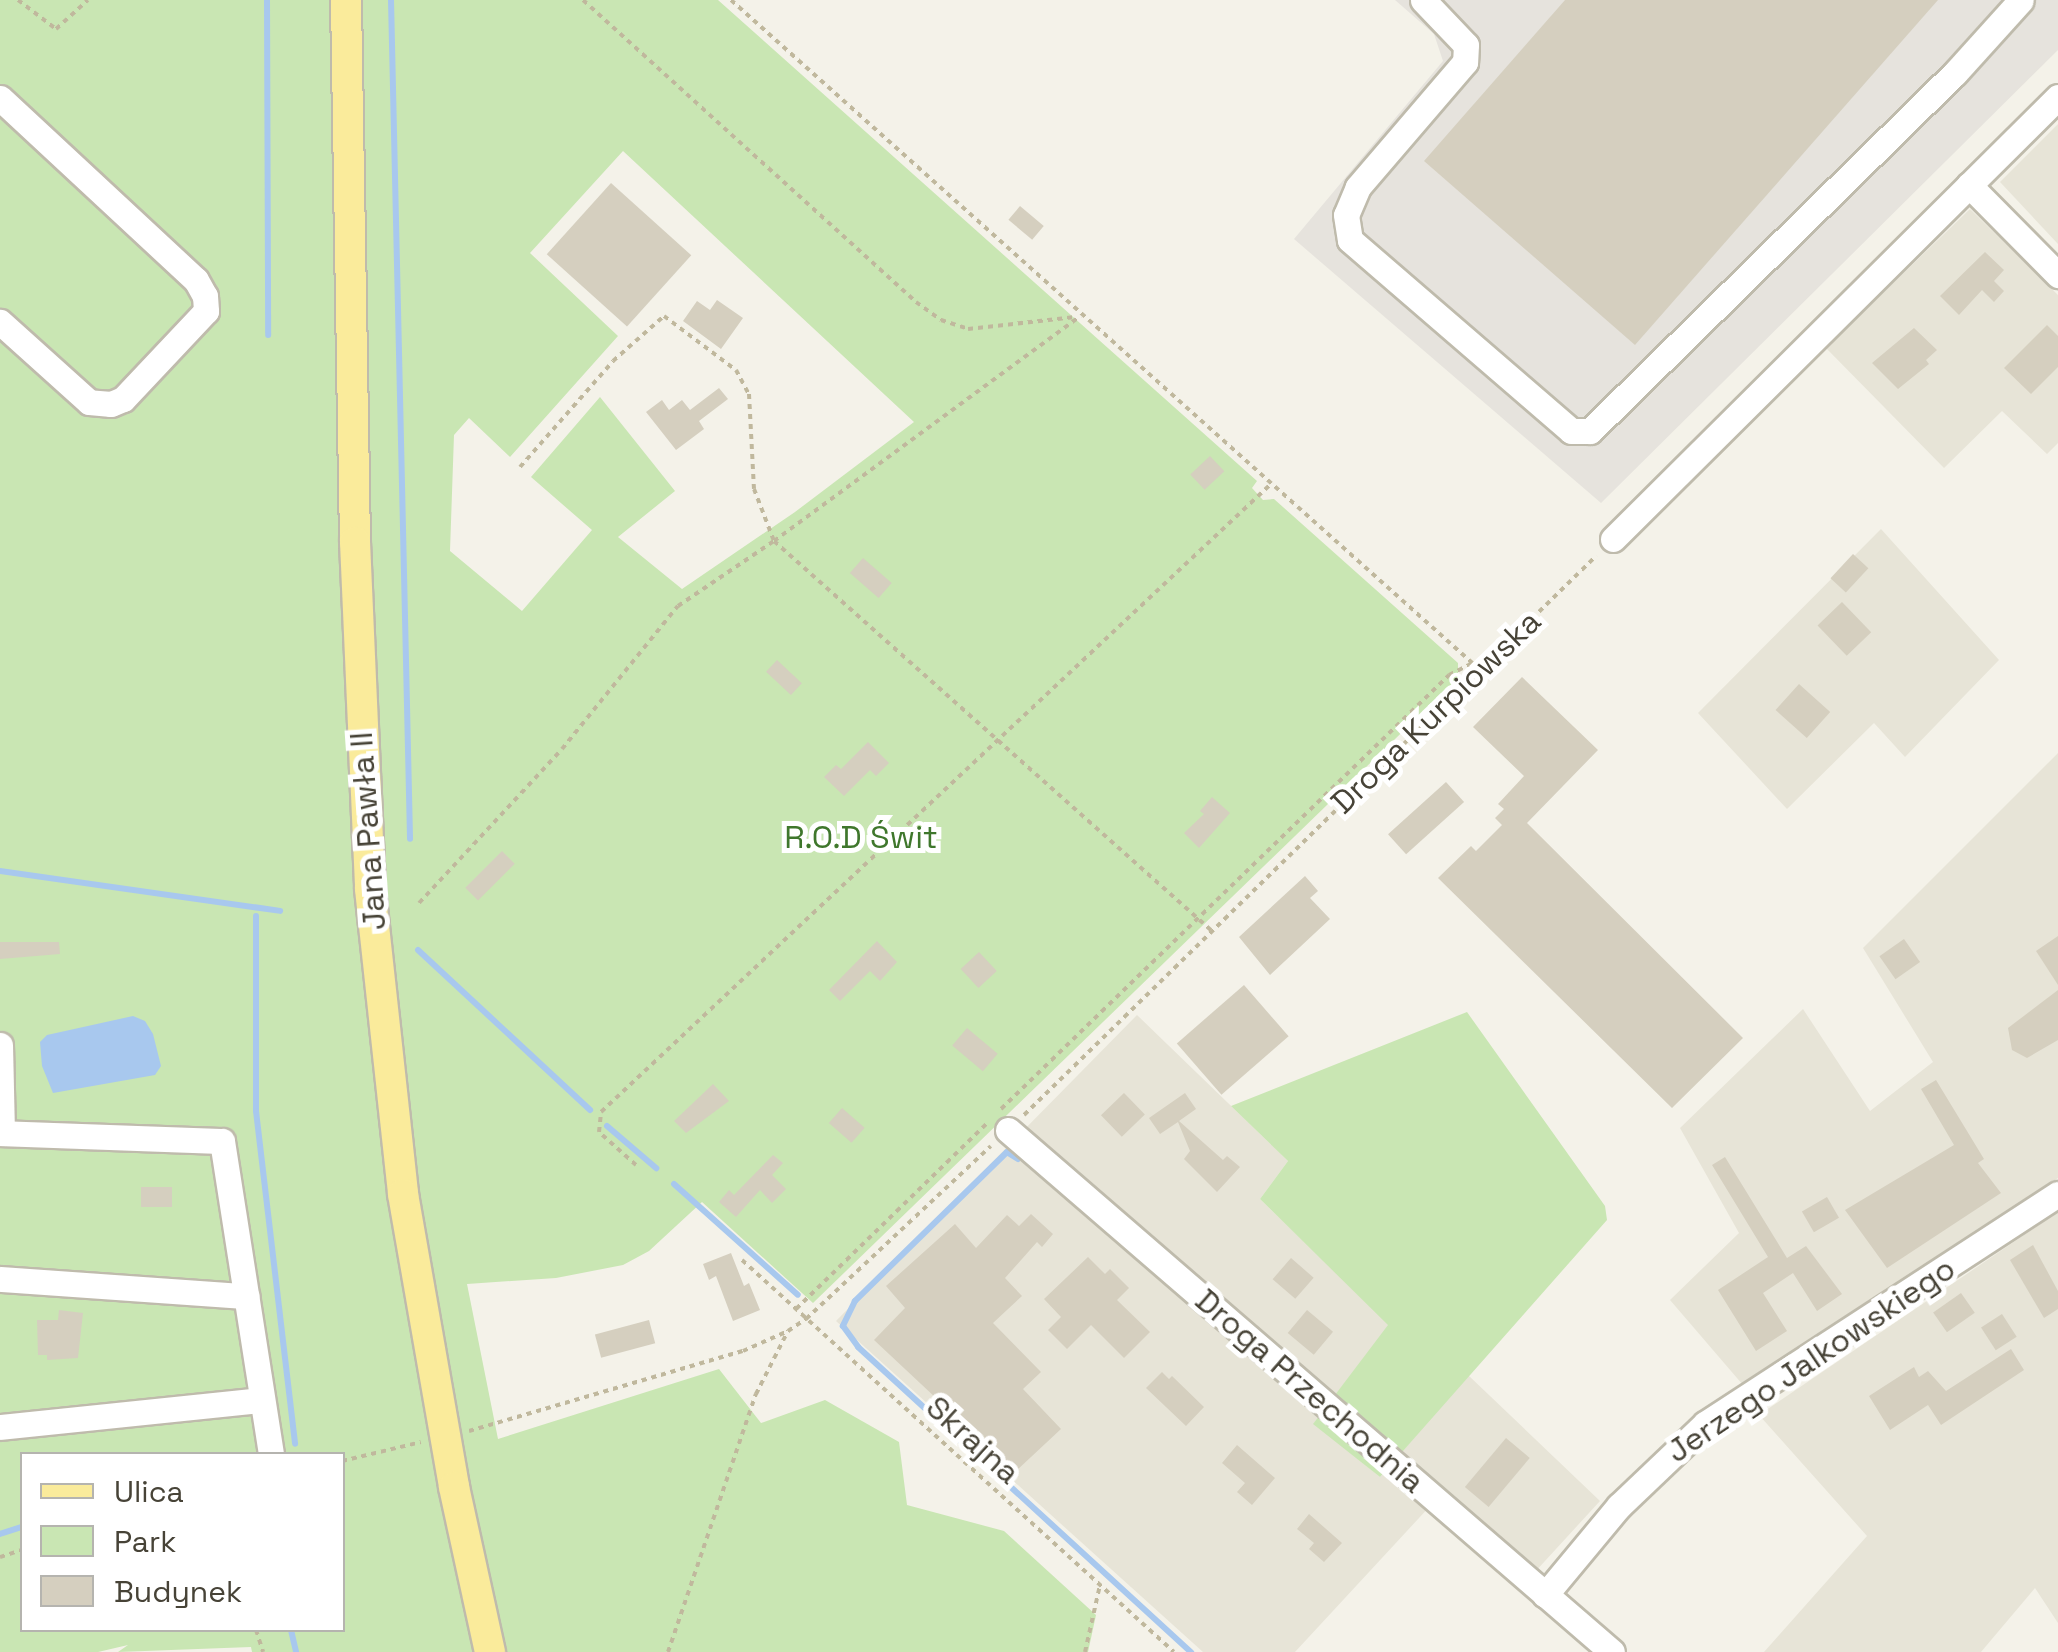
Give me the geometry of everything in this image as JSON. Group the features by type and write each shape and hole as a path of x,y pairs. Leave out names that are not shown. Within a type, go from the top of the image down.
{"main road":[{"name":"Jana Pawła II","path":"346,0 355,542 370,889 404,1194 454,1487 490,1652"}],"street":[{"path":"1423,0 1466,45 1465,62 1358,187 1346,214 1350,240 1571,431 1590,431 1956,73 2021,0"},
{"path":"1613,540 2058,97"},
{"path":"0,98 196,280 205,296 206,311 123,399 111,404 90,402 0,322"},
{"path":"1969,185 2058,275"},
{"path":"0,1045 1,1133 222,1141 271,1452"},
{"name":"Droga Przechodnia","path":"1008,1130 1612,1652"},
{"name":"Jerzego Jalkowskiego","path":"1545,1595 1619,1506 1694,1433 2058,1194"},
{"path":"0,1280 246,1296"},
{"path":"0,1427 262,1400"}],"path":[{"path":"18,0 56,29 88,0"},
{"path":"583,0 916,302 941,320 968,329 1080,316"},
{"path":"731,0 1080,316 1480,669"},
{"path":"520,467 613,361 664,316 736,370 749,394 754,489 774,541 1212,931"},
{"path":"419,903 562,749 678,606 774,541 1080,316"},
{"path":"636,1165 599,1132 602,1112 1272,482"},
{"name":"Droga Kurpiowska","path":"474,1430 743,1351 806,1320 1008,1130 1613,540"},
{"path":"796,1309 1449,675 1473,663"},
{"name":"Skrajna","path":"742,1260 1174,1652"},
{"path":"668,1652 756,1394 788,1331"},
{"path":"345,1460 380,1452"},
{"path":"1086,1652 1100,1585"}],"shaded area":[{"path":"1395,0 2058,0 2058,50 1601,503 1294,239 1443,61 1434,34"},
{"path":"2058,124 2058,244 2000,182"},
{"path":"1970,209 2058,295 2058,443 2047,454 2002,411 1944,468 1826,348"},
{"path":"1881,529 1999,660 1905,757 1874,723 1787,809 1698,713"},
{"path":"2058,753 2058,1178 1743,1385 1670,1300 1739,1233 1680,1128 1803,1009 1870,1111 1933,1062 1863,948"},
{"path":"1137,1015 1288,1161 1260,1199 1389,1325 1314,1423 1380,1477 1468,1375 1600,1501 1534,1573 1444,1491 1295,1652 1203,1652 836,1321"},
{"path":"2058,1212 2058,1623 2035,1588 1981,1652 1764,1652 1867,1536 1759,1415"}],"green space":[{"name":"R.O.D Świt","path":"0,0 718,0 1257,481 1252,488 1263,500 1274,499 1458,663 1458,678 813,1303 702,1202 649,1251 623,1265 556,1278 467,1284 498,1439 719,1369 761,1423 825,1400 899,1442 907,1505 1004,1531 1096,1615 1088,1652 252,1652 251,1647 118,1652 128,1645 98,1652 0,1652","holes":["623,151 914,422 795,512 682,589 618,537 675,491 600,397 531,477 592,530 522,611 450,551 454,435 469,418 510,457 618,336 530,253"]},
{"path":"1467,1012 1605,1206 1607,1220 1380,1477 1313,1424 1388,1325 1260,1199 1288,1161 1231,1106"}],"water":[{"path":"133,1016 145,1021 153,1034 161,1066 155,1075 53,1093 42,1066 40,1042 47,1035"}],"building":[{"path":"1565,0 1938,0 1635,345 1424,161"},
{"path":"611,183 691,255 627,327 547,254"},
{"path":"1020,206 1044,226 1032,240 1008,220"},
{"path":"1985,252 2004,270 1994,281 2004,291 1994,302 1982,290 1959,315 1940,296"},
{"path":"717,300 743,318 721,349 683,321 697,301 710,310"},
{"path":"2047,325 2058,336 2058,367 2031,394 2004,368"},
{"path":"1914,328 1937,350 1926,360 1929,364 1898,389 1872,363"},
{"path":"719,388 728,399 699,421 704,429 676,450 646,412 662,400 669,410 682,400 690,410"},
{"path":"1210,456 1224,471 1205,490 1190,474"},
{"path":"1853,554 1868,568 1846,592 1830,578"},
{"path":"863,558 892,583 879,598 850,573"},
{"path":"1842,602 1871,632 1847,656 1818,626"},
{"path":"777,660 802,683 791,695 766,672"},
{"path":"1522,677 1598,750 1527,823 1743,1038 1672,1108 1438,878 1471,846 1476,851 1502,825 1495,818 1504,809 1498,804 1524,776 1473,727"},
{"path":"1799,684 1830,712 1807,738 1776,710"},
{"path":"868,742 889,763 876,776 870,770 844,796 824,777 836,765 841,769"},
{"path":"1446,782 1464,802 1406,854 1388,834"},
{"path":"1212,797 1230,813 1199,848 1184,833 1204,814 1200,811"},
{"path":"502,851 515,864 478,900 465,888"},
{"path":"1305,876 1318,891 1310,898 1330,919 1270,975 1239,937"},
{"path":"2058,936 2058,985 2036,951"},
{"path":"1904,939 1920,962 1895,979 1879,956"},
{"path":"877,941 897,962 880,981 870,971 840,1001 829,990"},
{"path":"0,942 59,942 60,954 0,959"},
{"path":"979,952 997,971 978,988 961,969"},
{"path":"1244,985 1289,1036 1221,1095 1177,1043"},
{"path":"2058,990 2058,1040 2027,1058 2012,1050 2008,1028"},
{"path":"967,1028 998,1054 983,1071 952,1046"},
{"path":"1936,1080 1984,1159 1978,1163 2001,1193 1887,1268 1845,1210 1954,1145 1921,1089"},
{"path":"713,1084 729,1101 686,1133 674,1121"},
{"path":"1124,1093 1145,1115 1122,1137 1101,1115"},
{"path":"1185,1093 1196,1109 1179,1121 1223,1160 1227,1156 1240,1167 1217,1192 1184,1159 1190,1151 1178,1122 1160,1134 1149,1118"},
{"path":"842,1108 865,1128 852,1143 829,1123"},
{"path":"773,1155 783,1163 772,1175 786,1189 772,1203 760,1190 736,1217 719,1202 729,1190 734,1195"},
{"path":"1725,1157 1787,1258 1806,1246 1842,1294 1817,1311 1793,1273 1763,1293 1787,1331 1756,1351 1718,1290 1768,1257 1712,1165"},
{"path":"141,1187 172,1187 172,1207 141,1207"},
{"path":"1827,1197 1839,1218 1814,1232 1802,1212"},
{"path":"1031,1214 1053,1234 1042,1247 1037,1242 1005,1278 1022,1296 993,1323 1041,1372 1023,1389 1061,1429 1015,1472 874,1340 905,1308 886,1286 955,1224 976,1248 1007,1215 1019,1226"},
{"path":"2033,1245 2058,1291 2058,1309 2044,1318 2010,1260"},
{"path":"731,1253 744,1286 749,1283 760,1310 733,1321 716,1276 709,1280 703,1264"},
{"path":"1088,1257 1105,1274 1110,1269 1129,1288 1117,1300 1150,1332 1124,1358 1091,1325 1067,1349 1048,1330 1061,1317 1044,1299"},
{"path":"1291,1258 1314,1278 1295,1299 1273,1279"},
{"path":"1961,1293 1975,1313 1947,1332 1933,1313"},
{"path":"59,1310 83,1313 78,1358 47,1360 47,1355 38,1355 37,1320 58,1320"},
{"path":"1307,1310 1333,1332 1314,1355 1288,1333"},
{"path":"2002,1314 2017,1337 1996,1350 1981,1328"},
{"path":"649,1320 655,1343 601,1358 595,1334"},
{"path":"2011,1349 2024,1370 1941,1425 1928,1405 1890,1430 1869,1396 1914,1367 1919,1377 1928,1371 1946,1391"},
{"path":"1162,1372 1169,1379 1172,1376 1204,1407 1186,1426 1146,1388"},
{"path":"1506,1438 1530,1458 1489,1507 1465,1487"},
{"path":"1237,1445 1275,1478 1252,1505 1237,1492 1245,1483 1222,1463"},
{"path":"1309,1514 1342,1543 1324,1562 1309,1549 1314,1543 1297,1529"}],"waterway":[{"path":"267,0 268,335"},
{"path":"391,0 410,839"},
{"path":"0,871 280,911"},
{"path":"256,916 256,1111 295,1444"},
{"path":"418,950 590,1110"},
{"path":"607,1126 656,1168"},
{"path":"1018,1159 1007,1152 855,1301 843,1326 858,1347 1191,1652"},
{"path":"674,1184 798,1295"},
{"path":"0,1534 20,1528"},
{"path":"291,1632 296,1652"}]}
